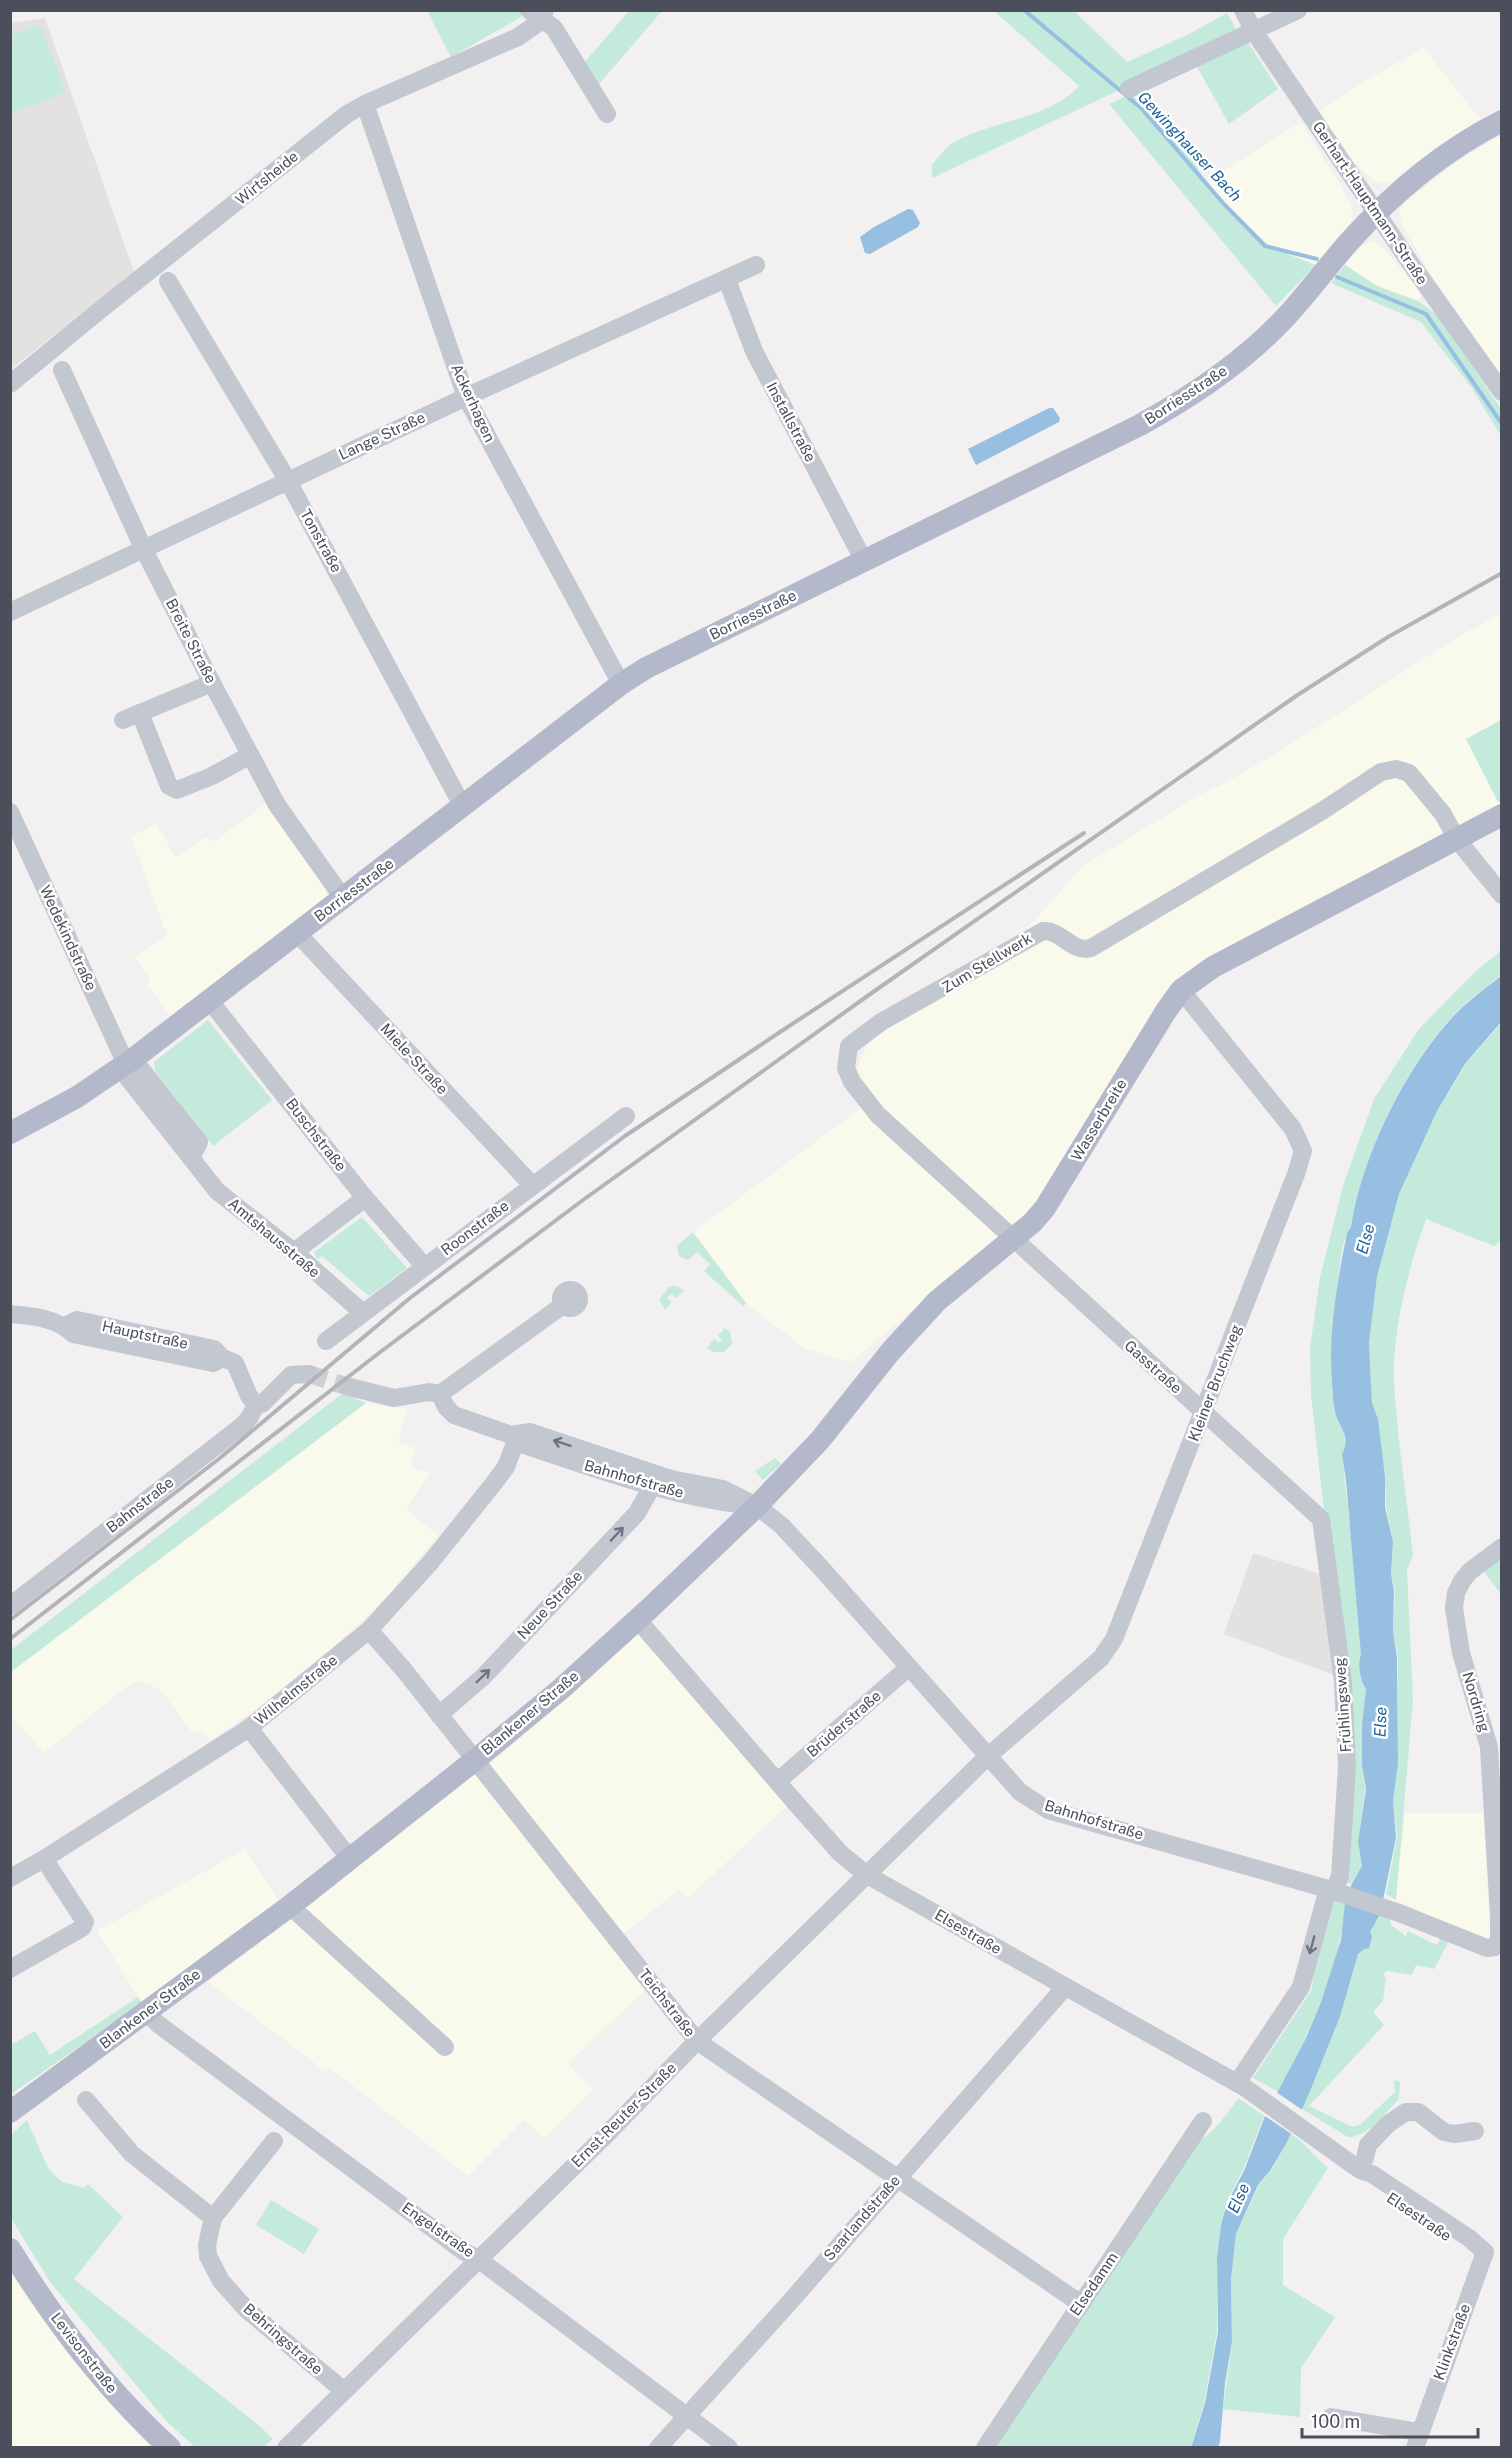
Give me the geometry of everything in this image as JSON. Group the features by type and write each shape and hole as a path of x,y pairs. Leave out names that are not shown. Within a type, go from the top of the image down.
{"main road":[{"name":"Borriesstraße","path":"10,1133 77,1097 126,1064 621,684 673,654 1140,425 1191,395 1246,354 1284,320 1350,242 1402,188 1502,121"},
{"name":"Wasserbreite","path":"757,1506 820,1440 909,1330 937,1301 1032,1223 1045,1208 1132,1065 1181,990 1213,967 1502,815"},
{"name":"Blankener Straße","path":"10,2112 147,2013 290,1905 475,1760 638,1620 757,1506"},
{"name":"Levisonstraße","path":"10,2249 78,2350 136,2417 170,2448"}],"street":[{"name":"Gerhart-Hauptmann-Straße","path":"1243,10 1253,30 1376,214 1502,392"},
{"path":"1129,89 1299,10"},
{"path":"539,14 554,28 607,114"},
{"name":"Wirtsheide","path":"10,384 347,114 364,104 518,37 539,14"},
{"name":"Ackerhagen","path":"364,104 466,397 621,684"},
{"name":"Lange Straße","path":"10,612 466,397 756,265"},
{"name":"Installstraße","path":"727,280 754,351 864,561"},
{"name":"Tonstraße","path":"168,281 288,481 463,807"},
{"name":"Breite Straße","path":"62,370 144,550 250,755 277,805 343,898"},
{"path":"212,683 131,716 169,786 177,790 212,776 250,755"},
{"name":"Zum Stellwerk","path":"1014,1238 868,1105 852,1082 846,1068 849,1046 881,1023 1043,931 1051,930 1076,948 1083,950 1091,948 1322,811 1381,772 1396,769 1409,773 1443,814 1456,838"},
{"name":"Wedekindstraße","path":"10,812 126,1064"},
{"path":"1456,838 1502,895"},
{"name":"Miele-Straße","path":"297,933 532,1185"},
{"name":"Kleiner Bruchweg","path":"987,1757 1101,1658 1114,1639 1303,1151 1293,1129 1181,990"},
{"name":"Buschstraße","path":"210,1001 365,1198 425,1267"},
{"name":"Amtshausstraße","path":"126,1064 199,1142 191,1158 217,1191 294,1252 363,1313"},
{"name":"Roonstraße","path":"326,1341 626,1116"},
{"path":"294,1252 365,1198"},
{"name":"Gasstraße","path":"1014,1238 1321,1519"},
{"path":"346,1386 394,1398 429,1392 440,1394 563,1305"},
{"name":"Hauptstraße","path":"10,1314 30,1315 65,1326 74,1334 213,1363 223,1358 235,1363 249,1396 256,1404"},
{"path":"256,1404 262,1404 291,1376 309,1374"},
{"name":"Bahnhofstraße","path":"440,1394 446,1407 454,1415 512,1435 530,1432 671,1479 723,1489 757,1506 782,1526 1020,1792 1048,1810 1335,1891 1386,1908 1497,1953"},
{"name":"Bahnstraße","path":"13,1600 243,1425 256,1404"},
{"name":"Bahnhofstraße","path":"518,1435 524,1445 651,1488 716,1502 757,1506"},
{"name":"Wilhelmstraße","path":"10,1878 44,1859 249,1728 369,1630 430,1563 494,1483 506,1467 518,1435"},
{"name":"Neue Straße","path":"439,1715 483,1676 629,1521 651,1488"},
{"name":"Frühlingsweg","path":"1321,1519 1343,1682 1347,1767 1340,1876 1335,1891"},
{"name":"Nordring","path":"1497,1953 1500,1941 1498,1815 1490,1747 1461,1653 1454,1608 1456,1593 1469,1572 1502,1547"},
{"name":"Elsestraße","path":"638,1620 840,1853 867,1875 1244,2087 1493,2255"},
{"name":"Teichstraße","path":"369,1630 404,1670 697,2041 1081,2304"},
{"name":"Brüderstraße","path":"778,1781 909,1667"},
{"path":"249,1728 350,1859"},
{"name":"Ernst-Reuter-Straße","path":"287,2447 987,1757"},
{"path":"10,1969 82,1928 85,1922 44,1859"},
{"path":"1244,2087 1301,1987 1335,1891"},
{"path":"290,1905 445,2047"},
{"name":"Saarlandstraße","path":"658,2448 1065,1987"},
{"name":"Engelstraße","path":"147,2013 158,2024 463,2251 478,2259 729,2448"},
{"path":"86,2100 132,2154 213,2218"},
{"path":"1360,2164 1378,2155 1395,2121 1406,2112 1418,2112 1444,2132 1454,2134 1475,2131"},
{"name":"Elsedamm","path":"985,2448 1203,2121"},
{"name":"Behringstraße","path":"274,2141 213,2218 207,2245 208,2256 221,2281 246,2309 344,2390"},
{"name":"Klinkstraße","path":"1331,2417 1417,2440 1493,2255"}],"shaded area":[{"path":"45,18 134,272 11,369 11,23"},
{"path":"1424,48 1480,119 1434,149 1394,180 1383,183 1373,180 1352,160 1319,112 1361,83"},
{"path":"1301,122 1338,181 1351,207 1352,220 1316,265 1270,247 1206,182"},
{"path":"1501,135 1501,376 1429,271 1401,223 1400,209 1455,163"},
{"path":"1371,242 1376,243 1387,252 1411,281 1422,296 1418,301 1377,286 1345,265 1362,246"},
{"path":"1501,614 1501,804 1209,960 1048,1189 1024,1216 851,1362 804,1348 742,1300 693,1232 875,1098 858,1071 860,1060 873,1035 1022,934 1083,866 1203,793 1272,756 1461,635"},
{"path":"268,802 327,887 327,896 171,1016 146,984 151,980 135,957 167,935 131,837 156,823 175,857 206,837 214,842"},
{"path":"366,1403 408,1409 398,1442 415,1448 410,1467 429,1473 406,1510 438,1535 384,1600 334,1646 260,1706 211,1740 204,1732 191,1731 161,1690 139,1681 129,1685 44,1753 11,1715 10,1672"},
{"path":"1253,1553 1320,1574 1339,1677 1224,1634"},
{"path":"636,1633 717,1719 789,1804 688,1898 679,1890 611,1943 646,1988 568,2064 593,2090 544,2138 524,2120 468,2176 329,2067 325,2071 208,1982 311,1905 460,1784 501,1755"},
{"path":"1405,1813 1483,1813 1490,1935 1487,1940 1482,1940 1396,1900"},
{"path":"245,1849 278,1900 142,2003 97,1931"},
{"path":"11,2275 71,2359 150,2447 11,2447"}],"green space":[{"path":"427,11 521,11 521,17 451,57"},
{"path":"629,11 662,11 599,84 584,63"},
{"path":"994,11 1074,11 1127,62 1187,35 1227,13 1239,34 932,178 932,165 951,144 966,136 1052,106 1079,86"},
{"path":"40,25 66,92 11,113 11,35"},
{"path":"1246,39 1278,89 1229,124 1195,63"},
{"path":"1131,94 1189,154 1206,182 1224,202 1270,247 1316,265 1276,306 1109,104"},
{"path":"1345,265 1377,286 1418,301 1439,316 1501,409 1501,436 1471,387 1421,322 1331,283"},
{"path":"1501,720 1502,800 1498,802 1466,739"},
{"path":"1501,951 1501,975 1467,1002 1431,1042 1386,1117 1365,1172 1351,1227 1341,1255 1332,1334 1331,1366 1333,1397 1345,1439 1342,1454 1359,1612 1361,1655 1359,1667 1360,1677 1366,1689 1362,1765 1365,1789 1358,1841 1362,1866 1350,1884 1343,1882 1345,1863 1325,1520 1311,1394 1310,1348 1320,1277 1343,1186 1374,1099 1419,1029 1476,971"},
{"path":"208,1020 272,1100 213,1146 155,1071 154,1062"},
{"path":"1501,1023 1501,1241 1494,1246 1426,1219 1408,1278 1396,1341 1395,1403 1413,1556 1407,1570 1413,1700 1396,1900 1386,1894 1397,1838 1393,1801 1398,1764 1398,1659 1393,1630 1395,1592 1391,1573 1393,1542 1386,1506 1378,1420 1372,1403 1369,1343 1377,1277 1399,1194 1437,1111 1466,1064"},
{"path":"362,1217 407,1268 369,1296 322,1256 317,1259 314,1252"},
{"path":"693,1232 746,1303 743,1306 704,1271 710,1264 697,1252 688,1260 679,1256 677,1246"},
{"path":"674,1285 684,1290 676,1298 671,1294 667,1298 672,1302 665,1310 659,1300 669,1287"},
{"path":"725,1328 730,1332 732,1344 724,1352 713,1352 707,1348 714,1339 719,1343 722,1340 718,1336"},
{"path":"343,1393 366,1403 11,1672 11,1650"},
{"path":"775,1458 781,1464 763,1480 755,1471"},
{"path":"1501,1558 1501,1594 1484,1572"},
{"path":"1335,1900 1345,1903 1342,1928 1330,1977 1301,2047 1279,2092 1253,2078 1311,1991 1321,1933"},
{"path":"1380,1914 1390,1918 1391,1925 1406,1936 1408,1931 1437,1945 1441,1937 1449,1941 1434,1969 1416,1965 1412,1975 1385,1972 1383,2001 1373,2012 1384,2025 1309,2106 1353,2127 1361,2124 1395,2092 1394,2079 1400,2082 1399,2099 1383,2117 1363,2133 1348,2137 1302,2109 1340,2018 1358,1954 1364,1949 1369,1932"},
{"path":"138,1997 142,2003 11,2094 11,2045 35,2031 50,2055"},
{"path":"1238,2098 1264,2116 1243,2170 1226,2203 1221,2225 1217,2259 1217,2332 1204,2403 1191,2447 991,2448 1193,2145 1213,2130"},
{"path":"27,2120 48,2168 62,2182 84,2188 88,2184 123,2217 74,2279 261,2427 273,2439 263,2447 195,2447 167,2422 50,2282 11,2218 11,2135"},
{"path":"1291,2134 1328,2168 1283,2239 1283,2285 1335,2317 1301,2368 1300,2417 1223,2409 1232,2341 1231,2280 1236,2234 1259,2185 1271,2171"},
{"path":"271,2200 319,2229 304,2254 256,2225"}],"water":[{"path":"908,209 913,210 920,223 918,227 870,254 865,253 860,237"},
{"path":"1053,408 1060,418 1059,422 976,465 968,449"},
{"name":"Else","path":"1501,976 1501,1022 1465,1064 1437,1111 1399,1194 1377,1277 1369,1343 1372,1403 1378,1419 1385,1476 1385,1507 1393,1542 1391,1573 1394,1592 1393,1630 1397,1659 1398,1764 1393,1801 1396,1838 1380,1914 1370,1932 1372,1937 1369,1948 1358,1954 1340,2017 1308,2096 1287,2142 1270,2171 1258,2185 1236,2234 1231,2280 1232,2341 1225,2383 1220,2442 1218,2447 1191,2448 1205,2403 1218,2332 1217,2258 1221,2225 1227,2203 1244,2171 1265,2116 1306,2038 1321,2002 1341,1940 1345,1903 1352,1883 1362,1866 1358,1841 1366,1789 1362,1765 1362,1725 1366,1689 1359,1667 1361,1655 1342,1454 1345,1437 1335,1412 1331,1365 1334,1308 1347,1233 1351,1227 1356,1200 1374,1145 1400,1091 1415,1066 1449,1021"}],"pier":[{"path":"1276,2092 1304,2111 1293,2135 1262,2114"}],"waterway":[{"name":"Gewinghauser Bach","path":"1024,10 1141,108 1223,203 1265,246 1317,259"},
{"name":"Gewinghauser Bach","path":"1337,277 1426,314 1502,424"}],"tunnel":[{"path":"309,1374 346,1386"}],"railway":[{"path":"10,1639 379,1353 583,1200 866,997 1296,696 1388,637 1502,573"},
{"path":"10,1620 220,1458 410,1298 625,1136 1084,833"}]}
